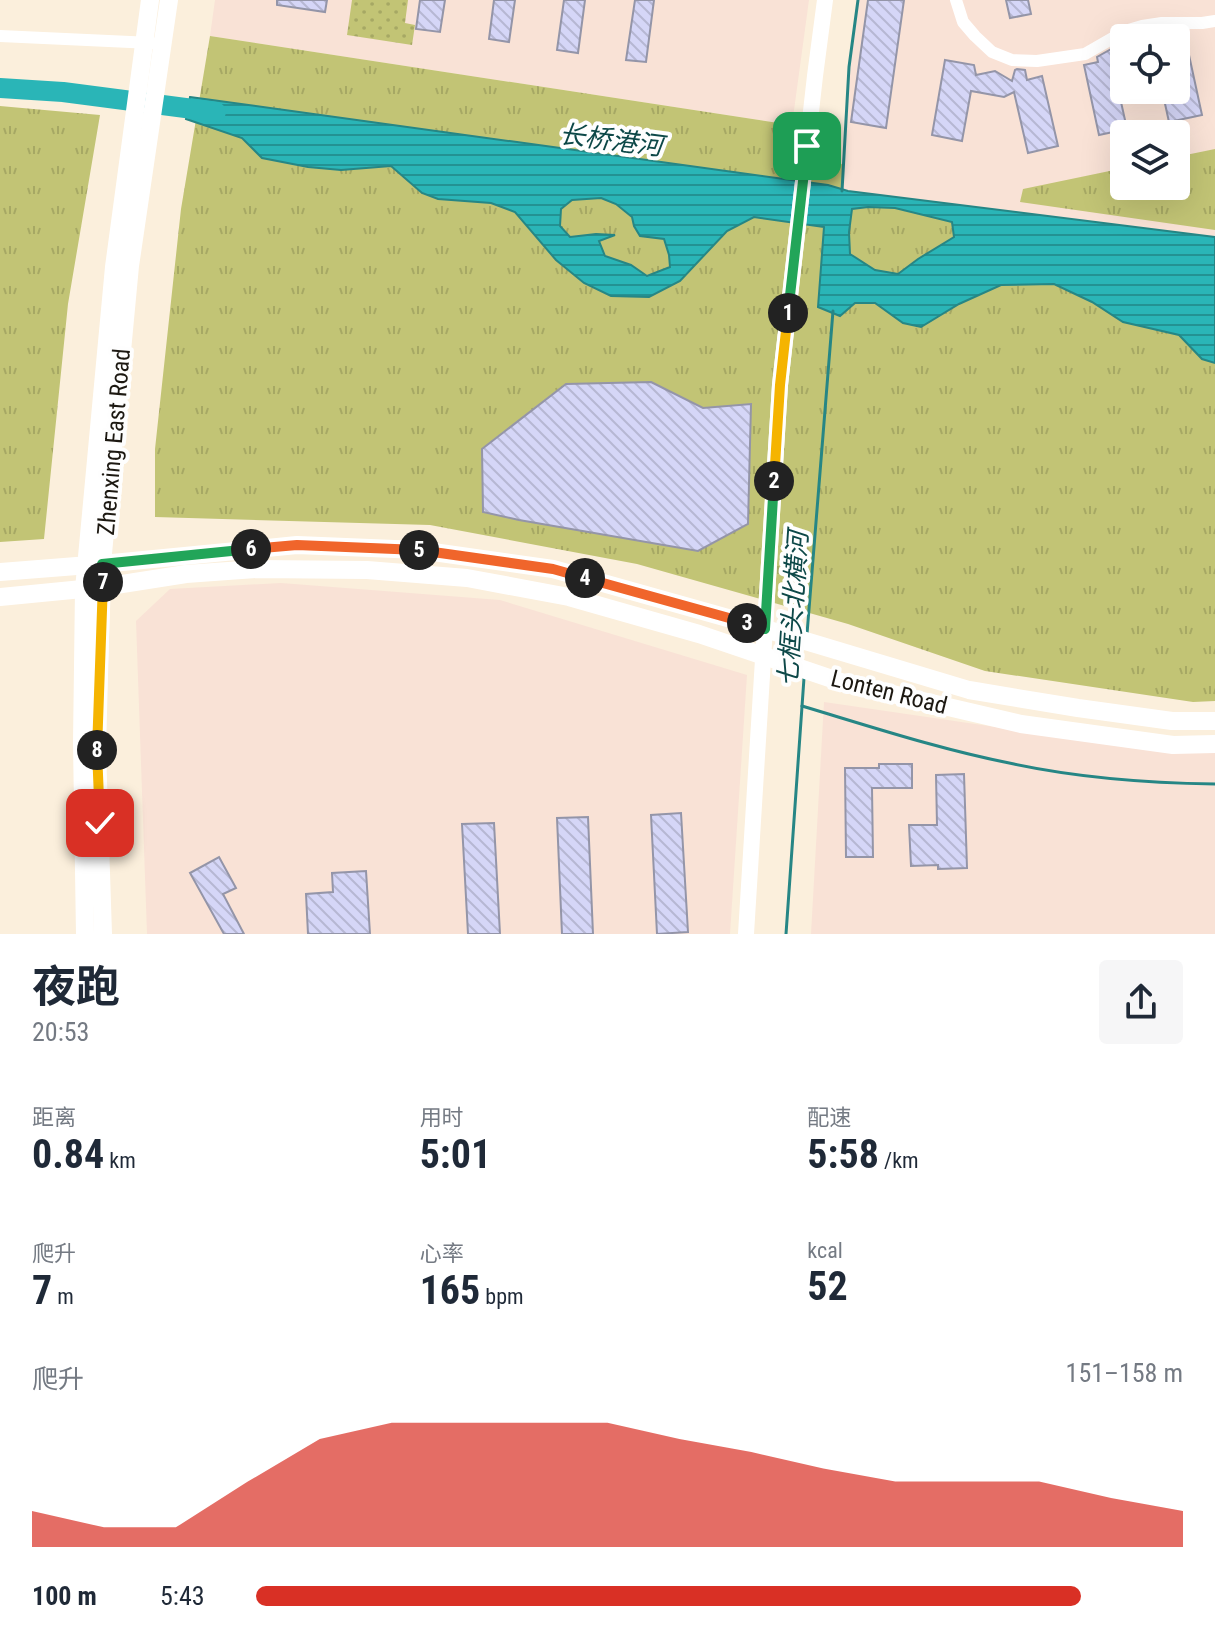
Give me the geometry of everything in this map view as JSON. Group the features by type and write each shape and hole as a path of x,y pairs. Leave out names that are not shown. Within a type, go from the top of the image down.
{"main road":[{"name":"Zhenxing East Road","path":"150,0 152,52"},
{"name":"Zhenxing East Road","path":"85,934 82,743 84,589 94,564 130,266 139,144 152,52 169,0"},
{"name":"Lonten Road","path":"0,572 297,545 419,550 553,569 969,690 1172,721 1215,721"},
{"name":"Zhenxing East Road","path":"94,564 103,587 97,750 103,934"},
{"name":"Lonten Road","path":"0,597 103,587 186,574 257,569 367,570 467,578 569,597 699,634 841,682 1021,724 1173,745 1215,744"}],"street":[{"path":"746,934 780,385 825,0"},
{"path":"956,0 963,22 975,36 992,52 1012,60 1037,61 1085,54 1125,31 1142,26 1215,21"},
{"path":"0,36 152,52"}],"shaded area":[{"path":"215,0 809,0 792,125 210,36"},
{"path":"858,0 1215,0 1215,243 842,193 849,67"},
{"path":"281,583 500,600 747,675 730,934 147,934 136,621 170,589"},
{"path":"824,702 1174,753 1215,753 1215,934 811,934"}],"green space":[{"path":"352,0 408,0 405,23 415,25 412,45 347,35"},
{"path":"210,36 792,125 844,166 842,193 1215,243 1215,701 1193,702 985,671 848,624 637,564 430,525 155,517 155,449 181,209"},
{"path":"0,106 100,115 68,304 44,539 0,542"},
{"path":"1215,149 1215,230 1020,202 1023,189 1110,171 1110,200 1190,200 1190,154"}],"water":[{"path":"190,97 828,185 848,191 1215,237 1215,363 1202,359 1179,335 1123,322 1092,302 1054,284 1001,285 959,304 921,327 903,323 875,303 855,303 840,316 818,307 824,227 754,217 727,231 680,281 649,297 611,296 584,283 556,260 515,212 491,203 438,199 422,193 391,166 341,170 262,158 242,138 186,119","holes":["601,198 616,204 632,217 640,236 664,239 670,267 647,276 631,265 605,256 599,241 615,235 570,237 560,226 561,209 572,200","895,208 952,222 954,237 898,274 875,270 850,254 852,209"]}],"building":[{"path":"277,0 327,0 325,12 277,5"},
{"path":"420,0 445,0 440,32 416,29"},
{"path":"494,0 515,0 509,42 489,39"},
{"path":"564,0 585,0 578,53 557,50"},
{"path":"635,0 654,0 646,62 626,60"},
{"path":"868,0 904,0 886,128 851,122"},
{"path":"1006,0 1028,0 1031,14 1010,18"},
{"path":"1110,50 1110,104 1121,104 1125,120 1110,120 1110,133 1099,135 1084,65 1098,62 1097,57"},
{"path":"945,60 974,65 976,75 995,71 1012,81 1017,69 1025,70 1027,80 1042,76 1058,146 1028,153 1014,92 1004,97 971,91 962,141 932,135"},
{"path":"1190,60 1202,115 1169,120 1165,104 1190,104"},
{"path":"651,382 703,408 751,404 748,524 698,551 483,512 482,449 566,384"},
{"path":"879,764 912,764 912,788 872,788 873,857 846,857 845,768 879,768"},
{"path":"964,774 967,868 911,866 909,825 937,825 936,775"},
{"path":"681,813 688,932 657,934 651,815"},
{"path":"588,817 593,934 562,934 557,818"},
{"path":"494,823 500,934 468,934 462,824"},
{"path":"219,857 236,888 223,894 244,934 224,934 190,873"},
{"path":"366,871 370,934 308,934 306,894 333,892 332,873"}],"waterway":[{"name":"七框头北横河","path":"842,191 849,67 858,0"},
{"name":"长桥港河","path":"0,88 63,92 216,112"},
{"name":"七框头北横河","path":"807,634 833,311"},
{"name":"七框头北横河","path":"786,934 804,678"},
{"path":"802,706 934,745 1039,769 1114,779 1215,784"}],"route":[{"path":"100,823 97,750 102,564 297,545 419,550 553,569 765,629 780,385 807,146"}]}
